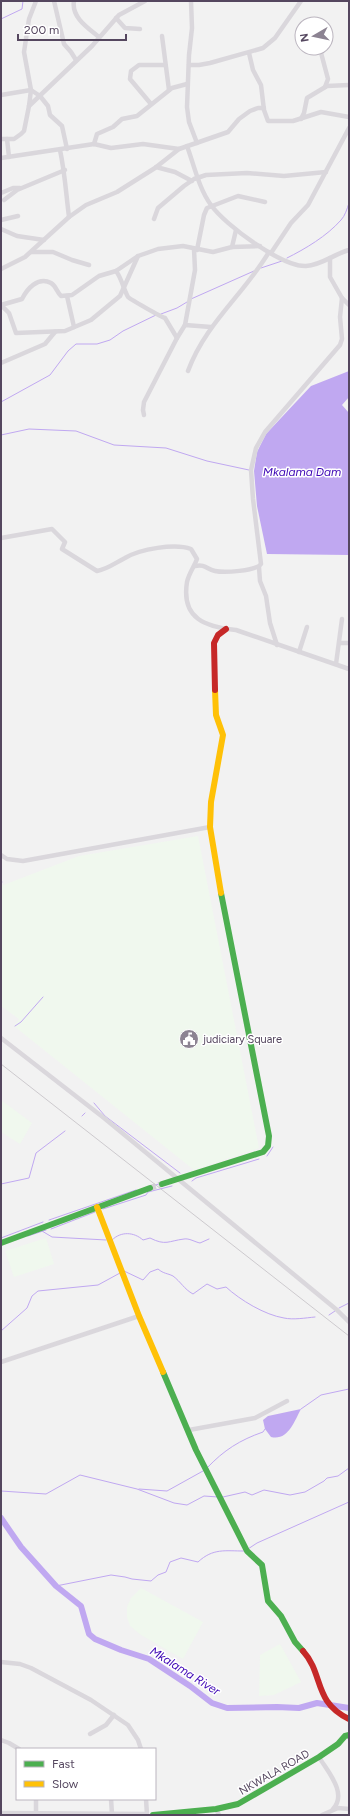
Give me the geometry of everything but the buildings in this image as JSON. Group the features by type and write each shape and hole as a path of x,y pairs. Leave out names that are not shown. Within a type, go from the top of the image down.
{"street":[{"path":"1,139 17,137 24,131 31,90 24,52 29,18 36,1"},
{"path":"54,1 64,44 72,52 76,60"},
{"path":"74,1 73,6 78,18 99,37"},
{"path":"29,106 92,46 116,18 123,12 140,6 145,1"},
{"path":"191,1 192,28 189,48 187,84 188,122 197,143"},
{"path":"189,65 210,63 263,48 275,38 300,1"},
{"path":"116,18 125,28 140,29"},
{"path":"162,36 169,90"},
{"path":"249,53 253,70 261,85 264,108 268,121 292,121 321,112 349,117"},
{"path":"322,56 328,79 325,87"},
{"path":"151,104 132,84 130,79 131,71 140,65 165,65"},
{"path":"94,144 97,134 113,127 122,119 137,116 169,90 187,84"},
{"path":"301,119 304,113 307,98 325,87 334,85 349,85"},
{"path":"1,95 31,90 40,96 48,106 50,115 62,126 67,149"},
{"path":"1,269 25,257 69,217 86,205 117,192 156,167 179,149 228,132 239,119 250,111 258,108 264,108"},
{"path":"188,371 196,349 211,327 249,283 291,223 308,205 349,128"},
{"path":"7,139 9,157"},
{"path":"1,158 94,144 111,148 143,144 179,149"},
{"path":"187,146 199,178 212,206 226,222 270,253 283,261 300,266 317,264 349,250"},
{"path":"60,150 65,170 69,217"},
{"path":"156,167 175,172 192,180"},
{"path":"4,200 22,188 65,170"},
{"path":"154,219 158,208 192,180 199,178 210,175 242,173 284,176 326,172"},
{"path":"1,193 13,188 22,188"},
{"path":"144,416 142,410 144,402 185,325 195,270 195,250 204,212 207,208 238,196 265,202"},
{"path":"1,220 18,216"},
{"path":"1,229 17,236 44,240"},
{"path":"232,247 236,230"},
{"path":"1,306 22,299 31,285 43,281 52,284 61,296 72,295 99,276 116,271 138,256 171,247 183,246 195,250 214,252 232,247 260,246"},
{"path":"31,252 53,252 72,260 89,264"},
{"path":"1,306 9,313 16,333 65,331 91,320 120,296 138,256"},
{"path":"330,258 330,276 342,298 349,305"},
{"path":"116,271 132,301 165,318 177,338"},
{"path":"67,296 74,327"},
{"path":"277,645 270,623 266,596 260,581 259,567 261,557 251,475 252,462 255,457 256,448 265,432 340,345 342,338 340,317 342,298"},
{"path":"185,325 211,327"},
{"path":"1,363 45,344 55,332"},
{"path":"1,538 52,529 65,542 62,549 97,571 106,570 126,557 165,546 182,546 191,549 196,559 195,566 187,583 188,602 191,612 198,620 205,624 220,628 236,630 349,669"},
{"path":"195,566 203,565 217,571 252,569 259,567"},
{"path":"336,664 342,619"},
{"path":"299,652 307,627"},
{"path":"162,1184 263,1152 268,1146 269,1141 268,1128 212,846 210,827 217,762 223,735 216,715 214,643 218,635 226,629"},
{"path":"340,643 349,643"},
{"path":"1,855 7,859 23,860 210,827"},
{"path":"1,1038 104,1118 337,1310 349,1322"},
{"path":"1,1243 97,1206 150,1188"},
{"path":"97,1206 139,1316 189,1430 196,1450 247,1550 262,1565 268,1602 278,1610 295,1643 308,1658 323,1696 328,1704 332,1709 349,1719"},
{"path":"1,1362 139,1316"},
{"path":"189,1430 255,1418 287,1401"},
{"path":"1,1662 20,1664 31,1668 114,1715 128,1725 138,1740 141,1748"},
{"path":"90,1734 106,1725 114,1715"},
{"name":"NKWALA ROAD","path":"1,1812 149,1815 216,1809 232,1806 247,1799 318,1757 338,1744 345,1736 349,1735"},
{"path":"1,1740 17,1748"},
{"path":"318,1757 338,1788 338,1800 334,1809"},
{"path":"36,1800 36,1813"},
{"path":"111,1800 112,1814"},
{"path":"146,1800 149,1815"},
{"path":"322,1815 338,1808 349,1809"},
{"path":"216,1809 219,1815"}],"shaded area":[{"path":"198,836 259,1148 194,1170 14,1026 19,1019 1,1006 1,886 79,856"},
{"path":"1,1100 32,1123 20,1144 1,1132"},
{"path":"46,1238 54,1264 14,1277 5,1251"},
{"path":"141,1588 203,1622 183,1659 141,1635 130,1626 127,1617 127,1607 131,1598"},
{"path":"280,1644 301,1682 274,1695 259,1696 260,1655"}],"water":[{"name":"Mkalama Dam","path":"349,371 349,397 342,405 349,413 349,555 267,554 257,506 254,471 257,452 266,434 311,386"},
{"path":"301,1409 293,1425 282,1436 271,1437 265,1429 263,1420 268,1416"}],"waterway":[{"path":"1,19 22,9 23,1"},
{"path":"287,258 323,237 342,218 349,203"},
{"path":"261,268 282,261"},
{"path":"191,299 254,271"},
{"path":"161,314 177,308 187,302"},
{"path":"1,402 50,375 68,351 76,344 97,344 110,340 123,331 156,315"},
{"path":"1,435 29,429 76,431 114,445 166,448 207,461 249,470"},
{"path":"15,1026 21,1022 43,997"},
{"path":"94,1103 105,1116 180,1173"},
{"path":"82,1116 85,1113"},
{"path":"1,1184 29,1178 36,1153 65,1131"},
{"path":"267,1156 273,1147"},
{"path":"192,1181 196,1178 259,1159"},
{"path":"152,1186 159,1184"},
{"path":"103,1209 146,1195 148,1192 172,1186"},
{"path":"49,1220 136,1190"},
{"path":"51,1229 95,1212"},
{"path":"1,1238 43,1222"},
{"path":"28,1236 46,1230"},
{"path":"42,1231 52,1237 106,1240"},
{"path":"112,1240 123,1234 132,1234 143,1240 150,1238 160,1242 186,1239 200,1243 209,1239"},
{"path":"124,1271 143,1280 150,1272 158,1269 173,1276 193,1294 207,1284 217,1289 226,1287 238,1297 269,1314 291,1319 315,1317"},
{"path":"1,1331 27,1308 32,1296 38,1291 98,1285 120,1273"},
{"path":"339,1308 349,1303"},
{"path":"329,1315 335,1311"},
{"path":"301,1409 321,1395 349,1389"},
{"path":"207,1468 233,1446 247,1438 263,1432 265,1429"},
{"path":"223,1497 245,1492 252,1495 264,1490 290,1495 305,1492 327,1478 338,1476 349,1468"},
{"path":"139,1489 167,1491 203,1471"},
{"path":"1,1491 46,1494 80,1475 137,1489 174,1503 187,1505 204,1496 218,1497"},
{"path":"248,1549 257,1543 349,1502"},
{"name":"Mkalama River","path":"1,1518 21,1547 56,1586 81,1606 89,1634 95,1639 121,1650 149,1659 190,1686 212,1703 227,1708 299,1708 317,1703 349,1708"},
{"path":"56,1586 111,1575 151,1581 158,1575 166,1572 170,1562 181,1558 198,1562 214,1552 244,1551"}],"tunnel":[{"path":"150,1188 162,1184"}],"railway":[{"path":"1,1064 349,1336"}],"traffic: fast":[{"path":"162,1184 263,1152 268,1146 269,1136 221,893"},
{"path":"1,1243 150,1188"},
{"path":"163,1372 196,1450 247,1551 262,1565 268,1601 281,1616 295,1642 303,1651"},
{"path":"153,1815 216,1809 238,1804 319,1757 338,1744 345,1736 349,1735"}],"traffic: slow":[{"path":"215,690 216,715 223,735 211,802 210,827 221,893"},
{"path":"97,1207 139,1316 163,1372"}],"traffic: jam":[{"path":"215,690 214,643 218,635 226,629"},
{"path":"303,1651 310,1660 324,1696 338,1712 349,1719"}],"place":[{"name":"judiciary Square","path":"189,1039"}]}
